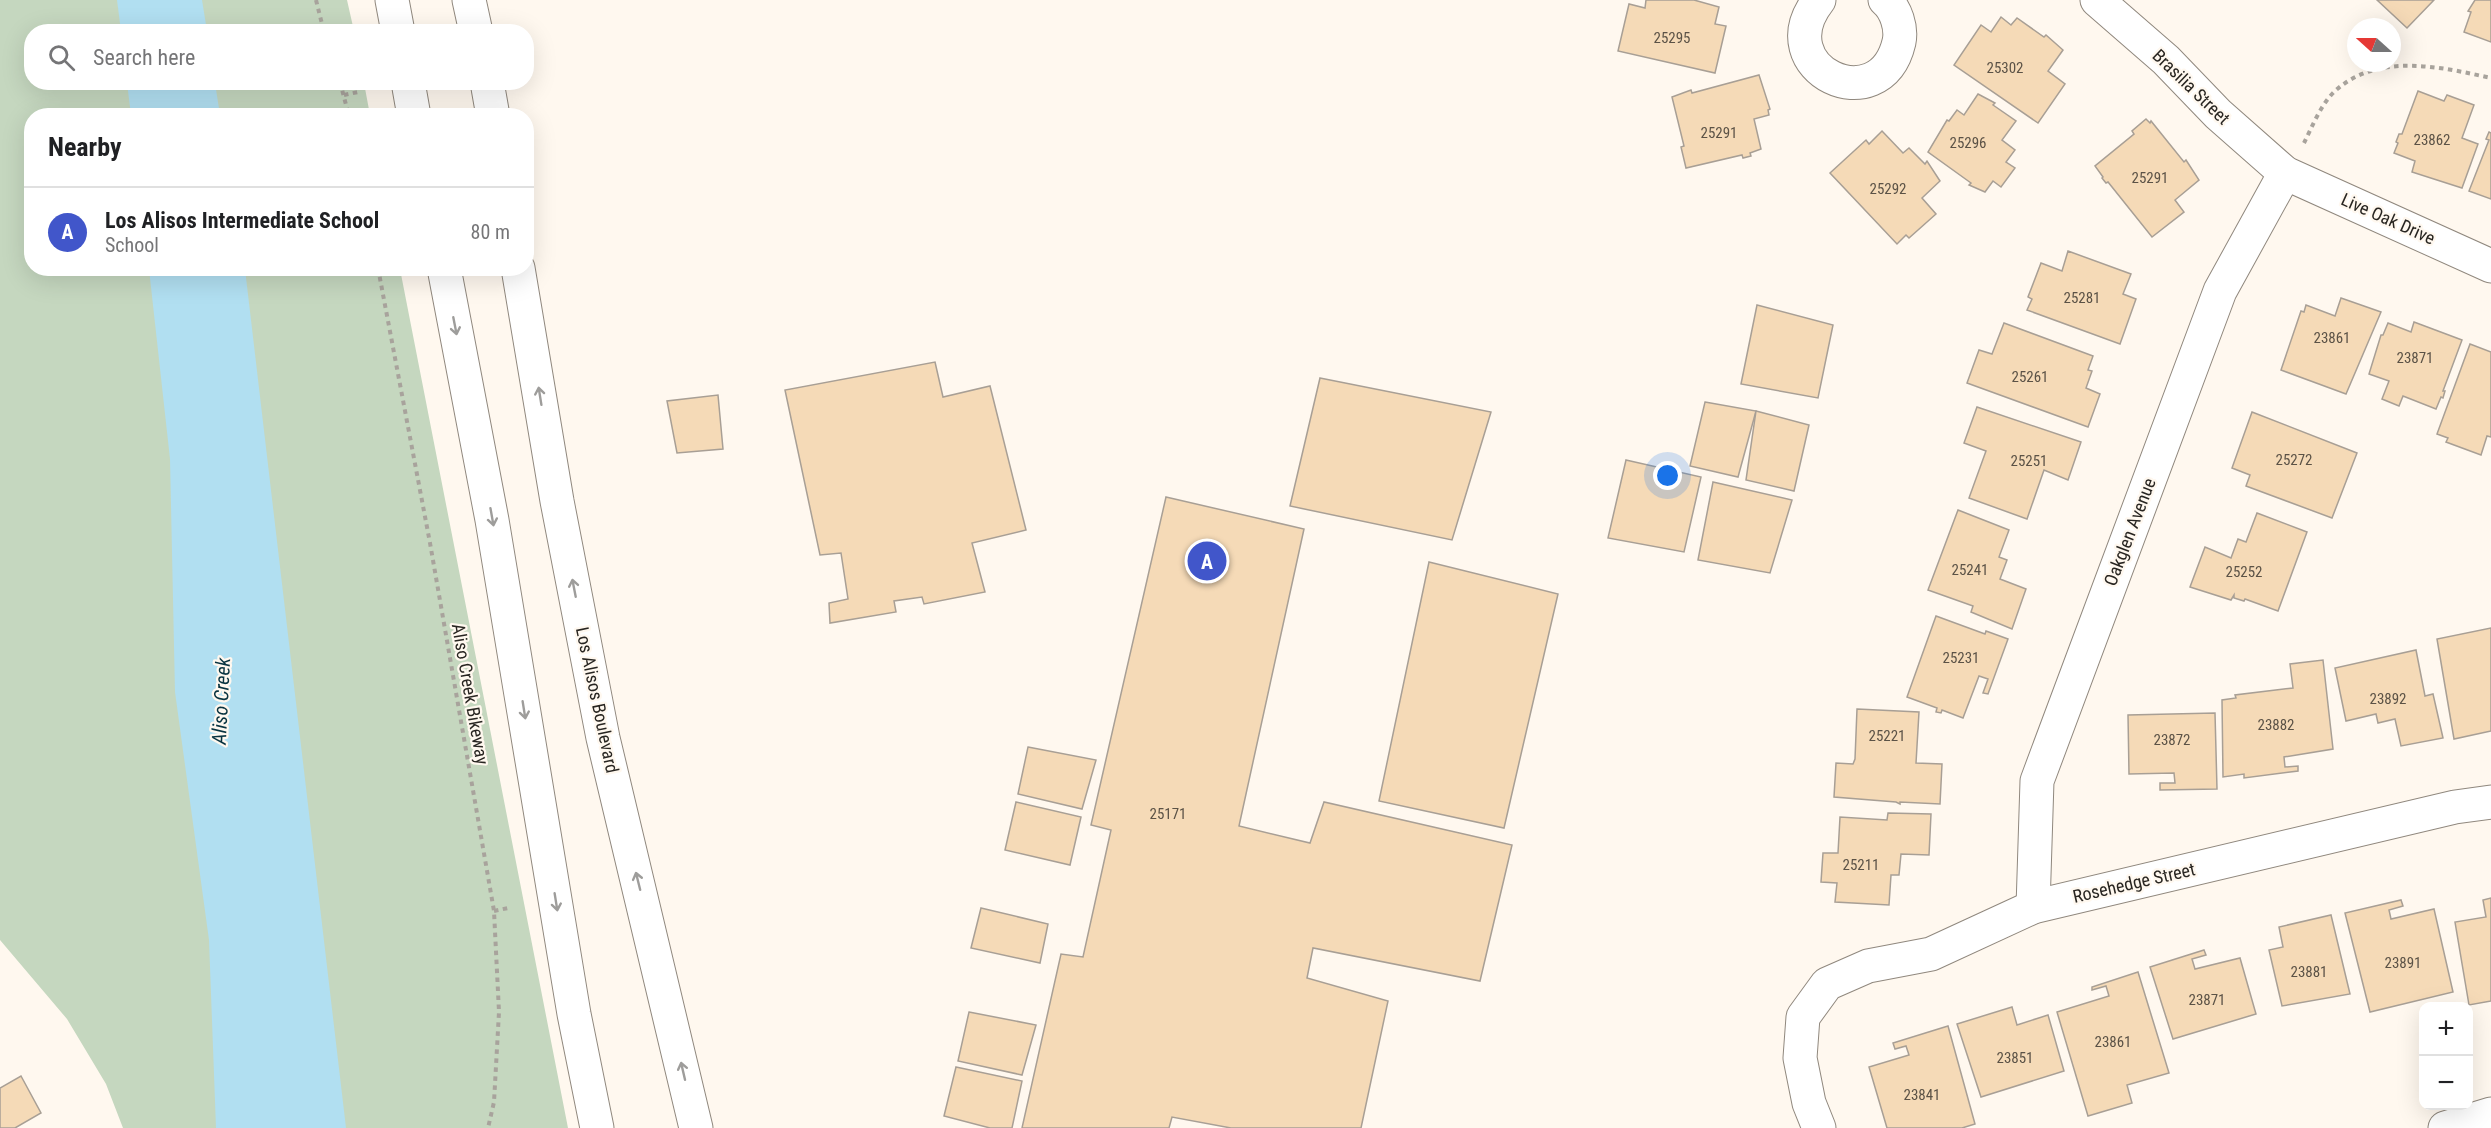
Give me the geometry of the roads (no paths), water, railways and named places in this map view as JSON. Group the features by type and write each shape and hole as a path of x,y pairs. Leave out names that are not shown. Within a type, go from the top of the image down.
{"street":[{"path":"392,0 396,24"},
{"path":"469,0 474,24"},
{"path":"1819,0 1808,13 1804,32 1806,51 1815,67 1830,79 1849,84 1868,81 1884,71 1895,56 1900,38 1898,19 1889,1"},
{"name":"Brasilia Street","path":"2097,0 2166,60 2218,114 2285,173"},
{"path":"409,90 413,108"},
{"path":"488,90 492,108"},
{"name":"Live Oak Drive","path":"2285,173 2491,266"},
{"name":"Oakglen Avenue","path":"2033,907 2037,781 2220,291 2285,173"},
{"path":"446,276 492,520 574,1014 597,1128"},
{"name":"Los Alisos Boulevard","path":"519,276 557,501 603,738 696,1128"},
{"name":"Rosehedge Street","path":"1818,1128 1809,1103 1800,1058 1803,1017 1827,984 1868,966 1931,954 2033,907 2455,807 2491,802"},
{"path":"2445,1128 2491,1114"}],"water":[{"path":"117,0 202,0 206,24 120,24"},
{"path":"128,90 216,90 219,108 130,108"},
{"name":"Aliso Creek","path":"150,276 246,276 346,1128 216,1128 209,940 175,692 170,459"}],"place":[{"name":"Los Alisos Intermediate School","path":"1207,561"}]}
